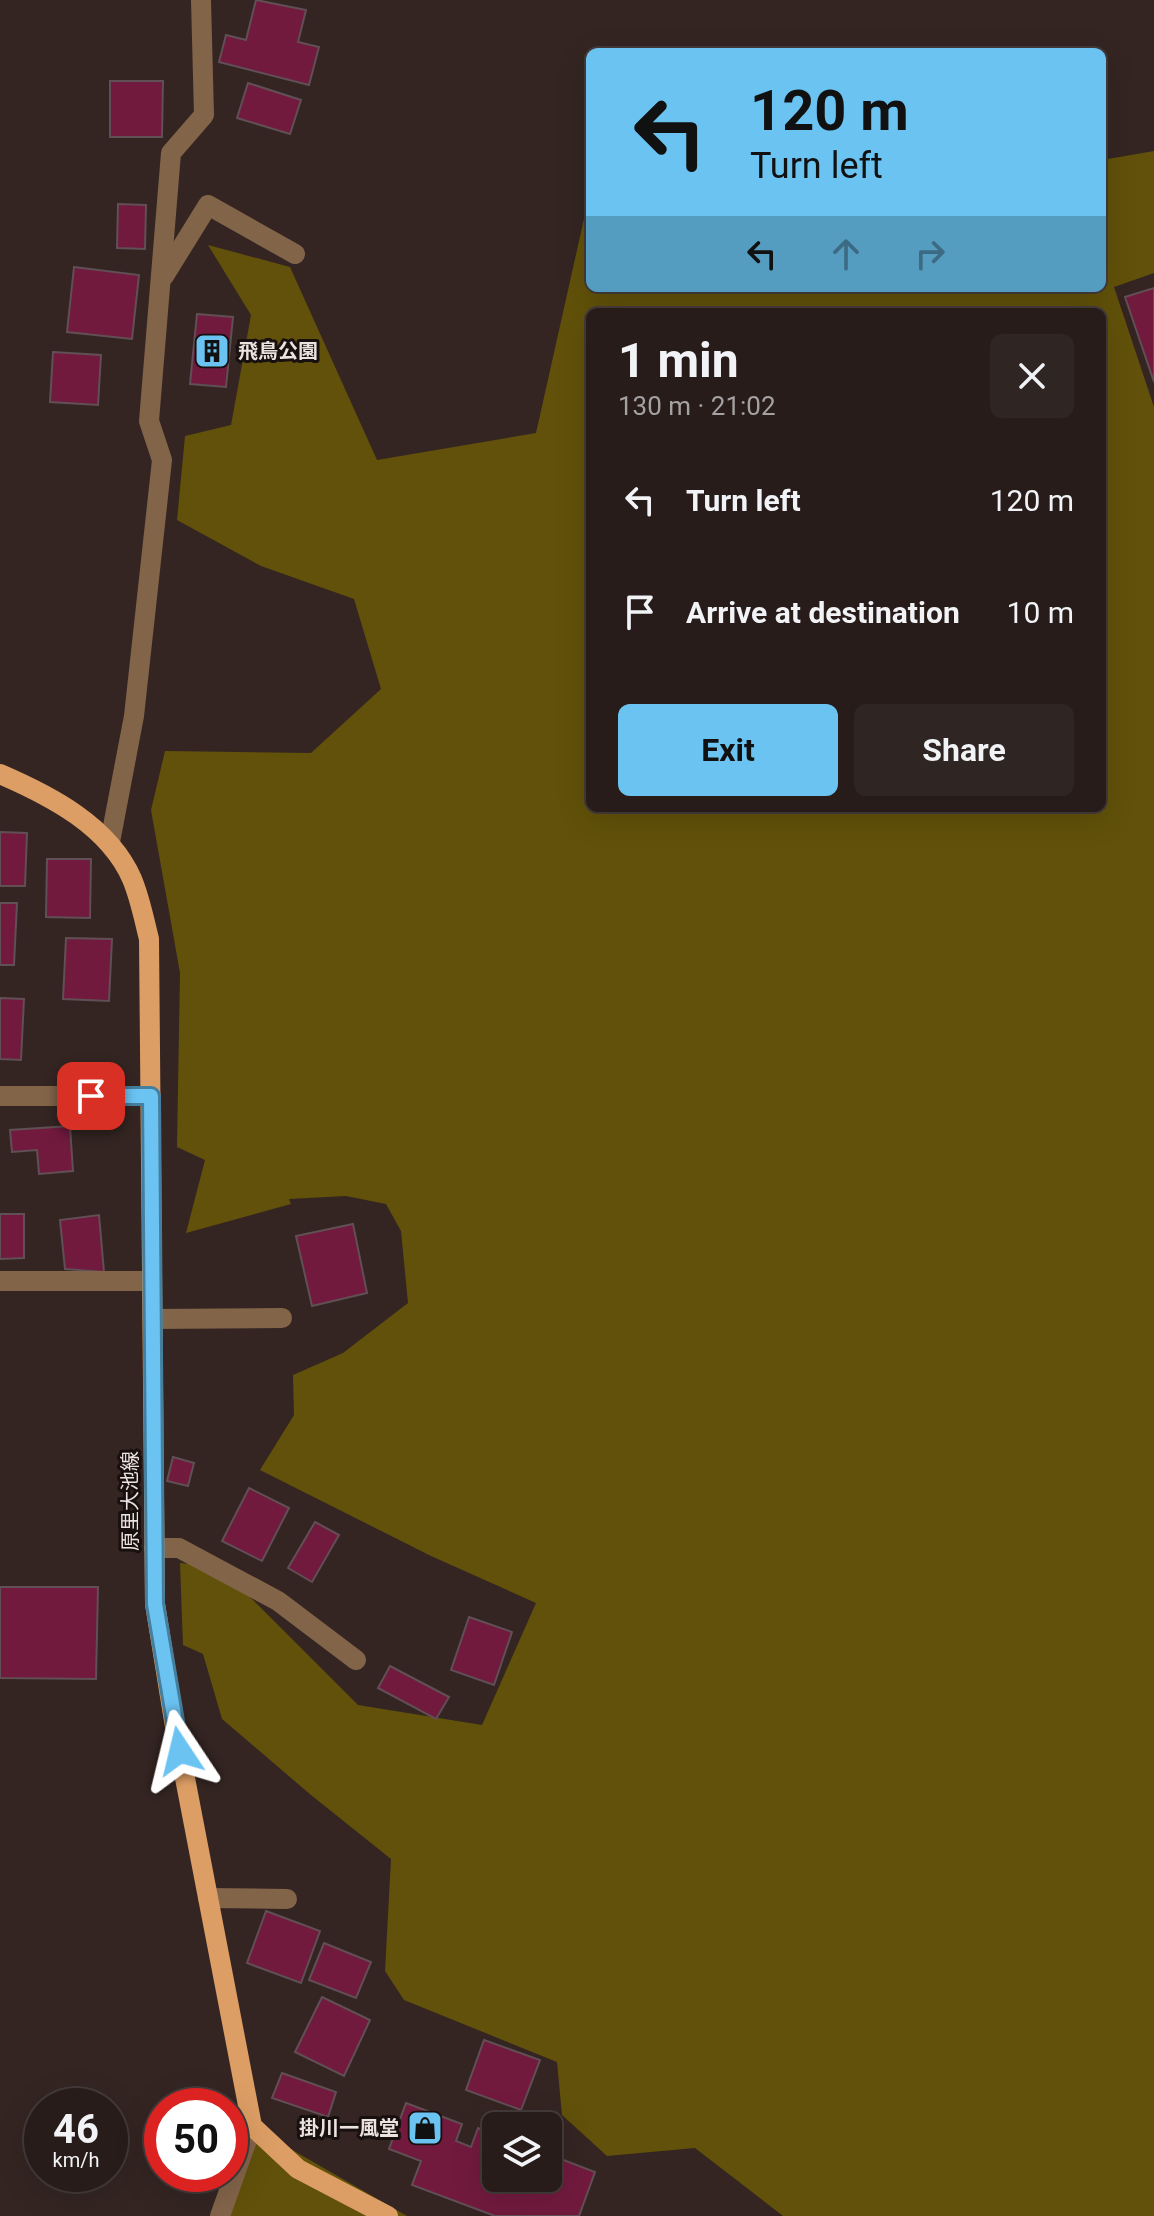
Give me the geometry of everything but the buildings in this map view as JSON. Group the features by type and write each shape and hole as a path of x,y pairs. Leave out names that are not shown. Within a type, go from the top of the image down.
{"main road":[{"name":"原里大池線","path":"0,774 45,793 110,842 132,879 149,939 155,1604 252,2126"},
{"path":"252,2126 298,2169 388,2216"}],"street":[{"path":"110,842 134,716 162,460 149,421 171,153 204,115 201,0"},
{"path":"160,282 208,205 295,254"},
{"path":"0,1096 151,1096"},
{"path":"0,1281 152,1281"},
{"path":"153,1319 282,1318"},
{"path":"154,1548 179,1548 278,1601 356,1660"},
{"path":"208,1898 287,1899"},
{"path":"220,2216 252,2126"}],"shaded area":[{"path":"1154,151 1154,273 1114,287 1154,407 1154,2216 783,2216 695,2148 607,2156 562,2115 557,2062 404,2000 385,1971 391,1859 222,1719 203,1654 183,1645 180,1563 208,1566 240,1587 358,1705 482,1725 536,1603 431,1556 260,1470 294,1415 293,1375 343,1353 408,1303 401,1231 386,1204 346,1196 289,1199 291,1204 186,1233 205,1160 177,1147 180,973 151,810 165,751 311,753 381,689 354,599 261,566 177,520 185,436 231,425 251,315 208,245 290,267 377,460 536,433 586,210 586,292 1106,292 1106,159"},
{"path":"256,2129 407,2216 224,2216 233,2192 248,2192 248,2151"}],"place":[{"name":"飛鳥公園","path":"212,351"},
{"name":"掛川一風堂","path":"425,2128"}],"route":[{"path":"91,1096 151,1096 155,1604 180,1751"}]}
